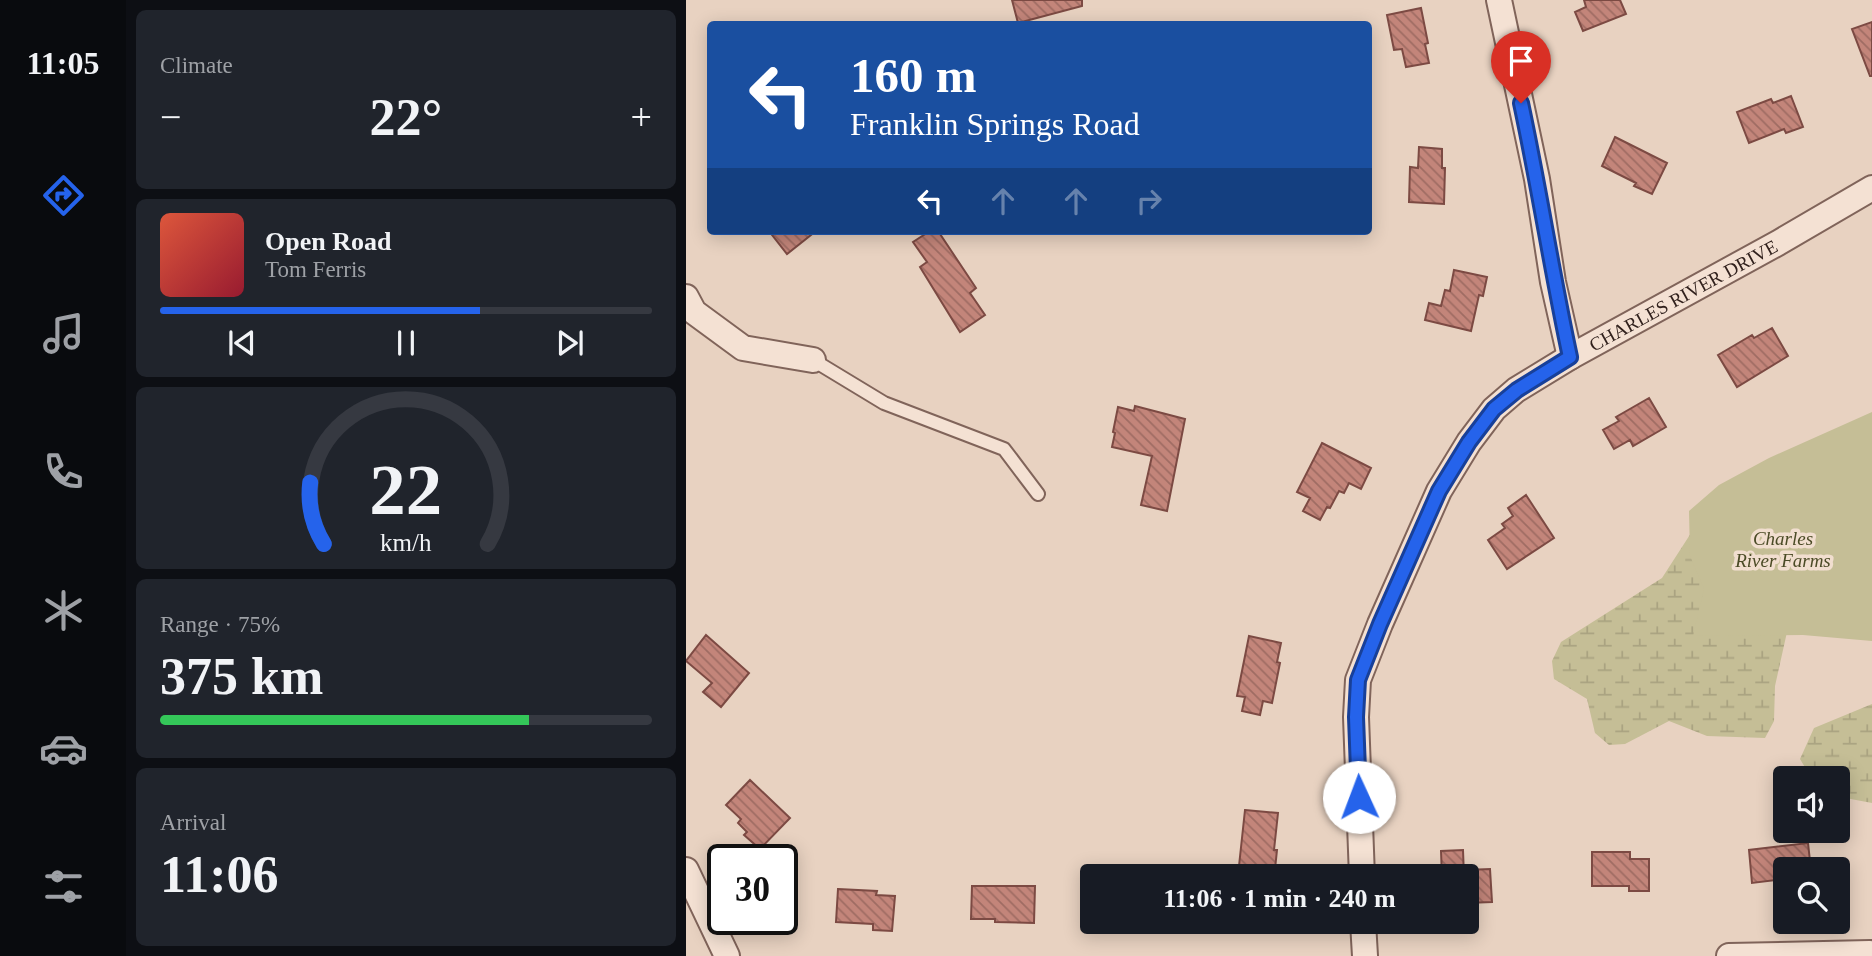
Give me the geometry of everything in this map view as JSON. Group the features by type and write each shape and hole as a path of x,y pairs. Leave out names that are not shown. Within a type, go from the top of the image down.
{"street":[{"path":"1499,0 1537,179 1553,282 1570,357"},
{"name":"CHARLES RIVER DRIVE","path":"1362,864 1356,717 1358,680 1439,491 1469,442 1494,409 1517,390 1570,357 1872,188"},
{"path":"686,297 694,312 743,348 813,360"},
{"path":"686,870 727,956"},
{"path":"1364,934 1365,956"},
{"path":"1729,956 1870,953"}],"lane":[{"path":"813,360 884,403 1004,449 1038,494"}],"green space":[{"name":"Charles River Farms","path":"1872,412 1872,641 1803,635 1693,636 1704,589 1690,556 1689,511 1719,485 1769,458"},
{"path":"1713,499 1791,614 1775,686 1774,721 1765,738 1707,736 1669,721 1625,744 1609,745 1595,733 1587,699 1554,679 1552,661 1561,642 1662,578"},
{"path":"1872,704 1872,803 1850,799 1850,766 1805,766 1800,759 1814,728"}],"building":[{"path":"1012,0 1082,0 1082,6 1017,21"},
{"path":"1584,0 1620,0 1626,14 1583,31 1575,12 1586,7"},
{"path":"1421,8 1429,63 1406,67 1402,49 1394,50 1387,15"},
{"path":"1872,22 1872,76 1870,76 1852,29"},
{"path":"1791,96 1803,127 1786,133 1784,129 1749,143 1737,112 1771,99 1773,103"},
{"path":"1615,137 1667,163 1652,194 1602,166"},
{"path":"1419,147 1442,149 1442,168 1445,168 1444,204 1409,202 1410,167 1418,168"},
{"path":"772,235 811,235 787,254"},
{"path":"924,235 941,235 976,288 970,293 985,315 960,332 920,267 927,262 913,242"},
{"path":"1454,270 1487,277 1483,296 1479,295 1471,331 1425,320 1429,303 1441,306 1445,290 1450,291"},
{"path":"1772,328 1788,356 1737,387 1718,355 1752,335 1754,338"},
{"path":"1649,398 1666,427 1633,446 1630,440 1614,449 1603,430 1619,421 1616,417"},
{"path":"1135,406 1185,419 1167,511 1141,505 1152,456 1112,447 1118,407 1134,411"},
{"path":"1322,443 1371,468 1361,489 1349,483 1344,493 1339,491 1320,520 1303,511 1310,498 1297,492"},
{"path":"1526,495 1554,538 1507,569 1488,540 1505,528 1502,524 1513,516 1508,508"},
{"path":"706,635 749,673 721,707 703,692 712,683 686,661"},
{"path":"1249,636 1281,643 1272,703 1263,701 1260,715 1242,711 1245,697 1237,696"},
{"path":"750,780 790,818 765,844 754,844 744,835 747,832 738,823 741,819 726,805"},
{"path":"1245,810 1278,813 1274,850 1277,850 1276,864 1239,864"},
{"path":"1808,843 1810,857 1773,857 1773,880 1752,883 1749,850"},
{"path":"1463,850 1464,864 1442,864 1441,851"},
{"path":"1592,852 1630,852 1630,859 1649,859 1649,891 1629,891 1629,886 1592,886"},
{"path":"1479,869 1490,869 1492,902 1479,902"},
{"path":"972,886 1035,886 1034,923 971,919"},
{"path":"838,889 877,891 876,895 895,896 892,931 873,930 873,924 836,922"}],"route":[{"path":"1359,797 1356,717 1358,680 1439,491 1469,442 1494,409 1517,390 1570,357 1553,282 1537,179 1521,103"}]}
